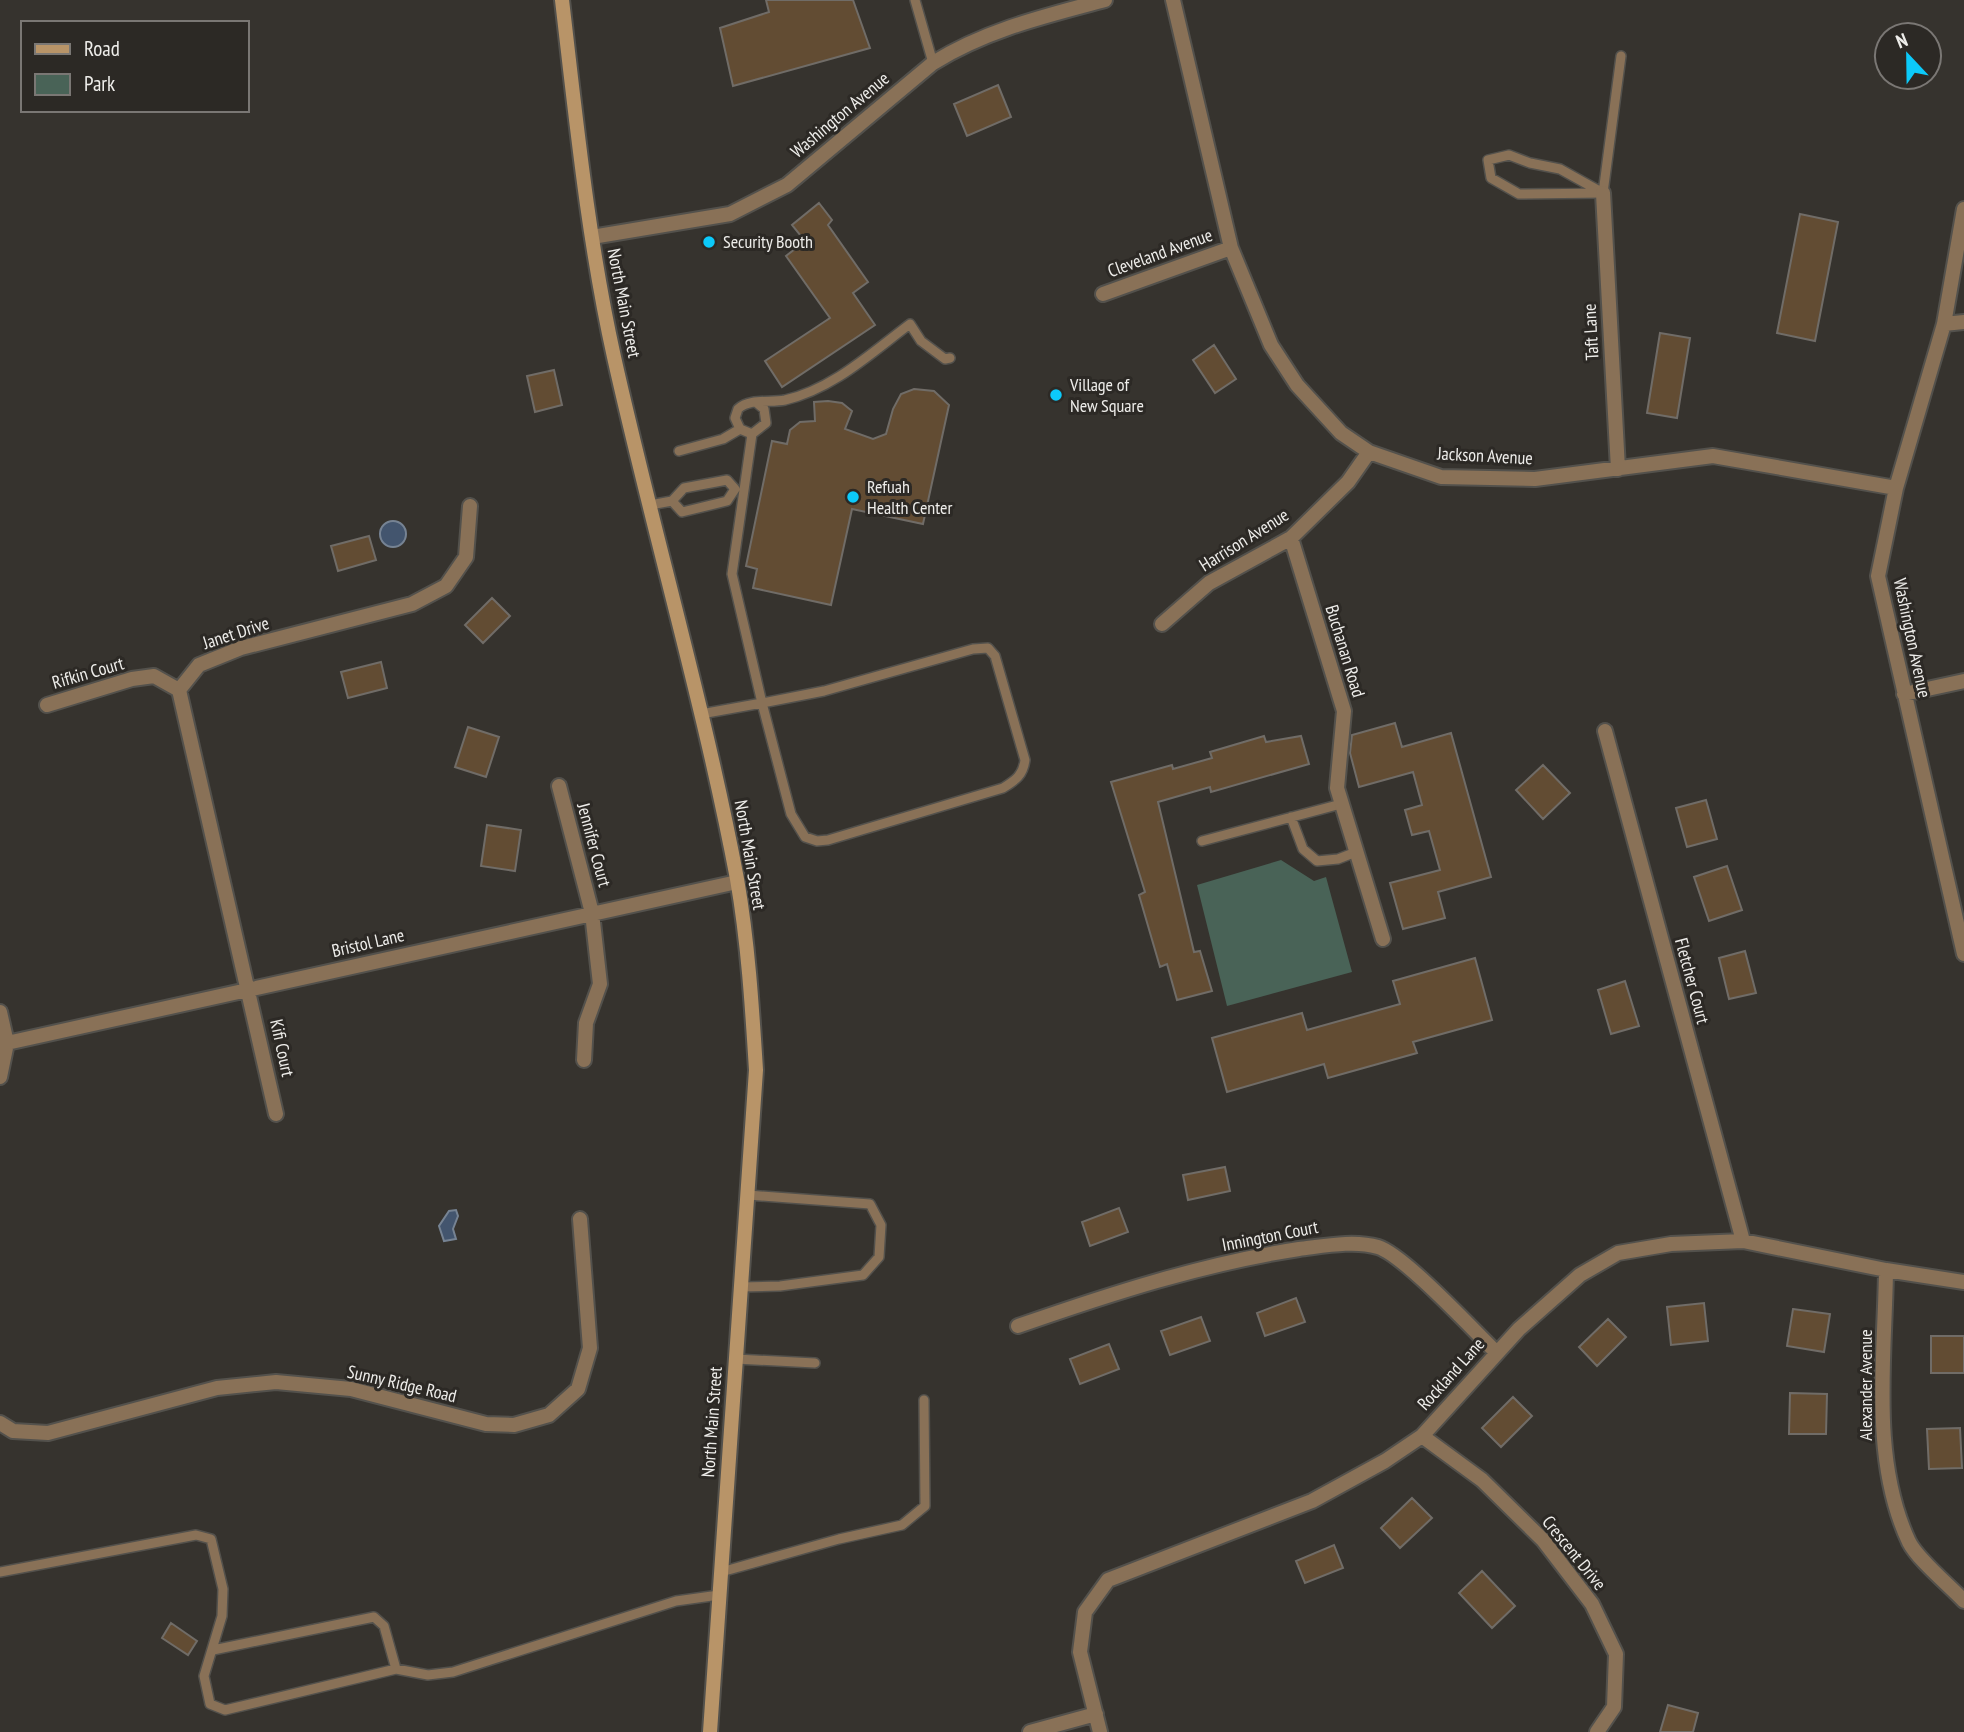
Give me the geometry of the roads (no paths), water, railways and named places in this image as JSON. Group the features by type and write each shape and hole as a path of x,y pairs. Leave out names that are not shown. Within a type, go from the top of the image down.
{"main road":[{"name":"North Main Street","path":"562,0 592,237 614,355 701,714 737,882 750,974 756,1070 710,1732"}],"street":[{"name":"Washington Avenue","path":"592,237 730,214 786,184 933,63 958,47 1019,23 1105,0"},
{"name":"Jackson Avenue","path":"1173,0 1231,248 1271,345 1297,385 1341,433 1368,452 1441,477 1535,479 1713,456 1896,488"},
{"name":"Taft Lane","path":"1603,194 1618,469"},
{"name":"Washington Avenue","path":"1964,209 1944,324 1896,488 1878,576 1964,954"},
{"name":"Cleveland Avenue","path":"1103,294 1231,248"},
{"path":"1944,324 1964,322"},
{"name":"Harrison Avenue","path":"1162,624 1209,583 1291,538 1348,482 1368,452"},
{"name":"Janet Drive","path":"179,690 199,665 241,648 412,604 446,586 466,557 470,506"},
{"name":"Buchanan Road","path":"1291,538 1344,711 1336,788 1383,939"},
{"name":"Rifkin Court","path":"47,705 132,679 155,676 179,690"},
{"path":"1905,694 1964,681"},
{"path":"179,690 250,990"},
{"name":"Fletcher Court","path":"1605,731 1742,1241"},
{"name":"Jennifer Court","path":"559,786 593,913 600,984 586,1023 584,1060"},
{"name":"Bristol Lane","path":"7,1043 737,882"},
{"name":"Kifi Court","path":"250,990 276,1114"},
{"path":"0,1012 7,1043 0,1077"},
{"name":"Sunny Ridge Road","path":"0,1423 13,1431 48,1433 217,1388 276,1382 351,1389 486,1424 514,1425 549,1415 578,1389 590,1348 580,1219"},
{"name":"Rockland Lane","path":"1100,1732 1080,1652 1085,1612 1108,1580 1312,1501 1385,1461 1422,1436 1519,1329 1580,1275 1618,1253 1671,1244 1742,1241 1886,1270 1964,1282"},
{"name":"Innington Court","path":"1018,1326 1145,1283 1270,1254 1336,1244 1380,1247 1423,1281 1497,1353"},
{"name":"Alexander Avenue","path":"1886,1270 1884,1436 1892,1488 1910,1544 1964,1601"},
{"name":"Crescent Drive","path":"1422,1436 1482,1480 1543,1540 1592,1604 1616,1654 1614,1707 1597,1732"},
{"path":"1030,1732 1096,1713"}],"lane":[{"path":"915,0 933,63"},
{"path":"1603,194 1621,55"},
{"path":"1509,155 1530,163 1560,169 1603,194 1518,194 1491,178 1488,160 1509,155"},
{"path":"752,434 740,429 735,418 743,405 785,400 827,385 909,324 921,341 945,359 950,358"},
{"path":"701,714 762,703 824,691 973,649 988,648 995,656 1025,760 1023,771 1003,788 817,841 805,837 791,814 762,703 732,574 740,488 752,434 766,423 764,409 757,403"},
{"path":"680,451 723,439 740,429"},
{"path":"650,505 673,501 684,488 727,480 740,488"},
{"path":"673,501 682,512 727,500 740,488"},
{"path":"1202,841 1342,804"},
{"path":"1291,817 1303,849 1317,861 1338,859 1356,852"},
{"path":"741,1287 780,1286 863,1275 879,1258 881,1225 870,1204 748,1195"},
{"path":"736,1359 815,1363"},
{"path":"721,1572 839,1539 902,1525 925,1506 924,1400"},
{"path":"0,1572 196,1535 211,1539 223,1590 222,1616 204,1676 210,1704 225,1710 396,1670 428,1675 453,1672 676,1601 719,1595"},
{"path":"213,1650 374,1616 384,1626 396,1670"}],"water":[{"path":"393,521 402,525 406,534 402,543 393,547 384,543 380,534 384,525"},
{"path":"456,1210 458,1216 453,1229 456,1239 444,1241 439,1226 449,1211"}],"place":[{"name":"Security Booth","path":"709,242"},
{"name":"Village of New Square","path":"1056,395"},
{"name":"Refuah Health Center","path":"853,497"}]}
